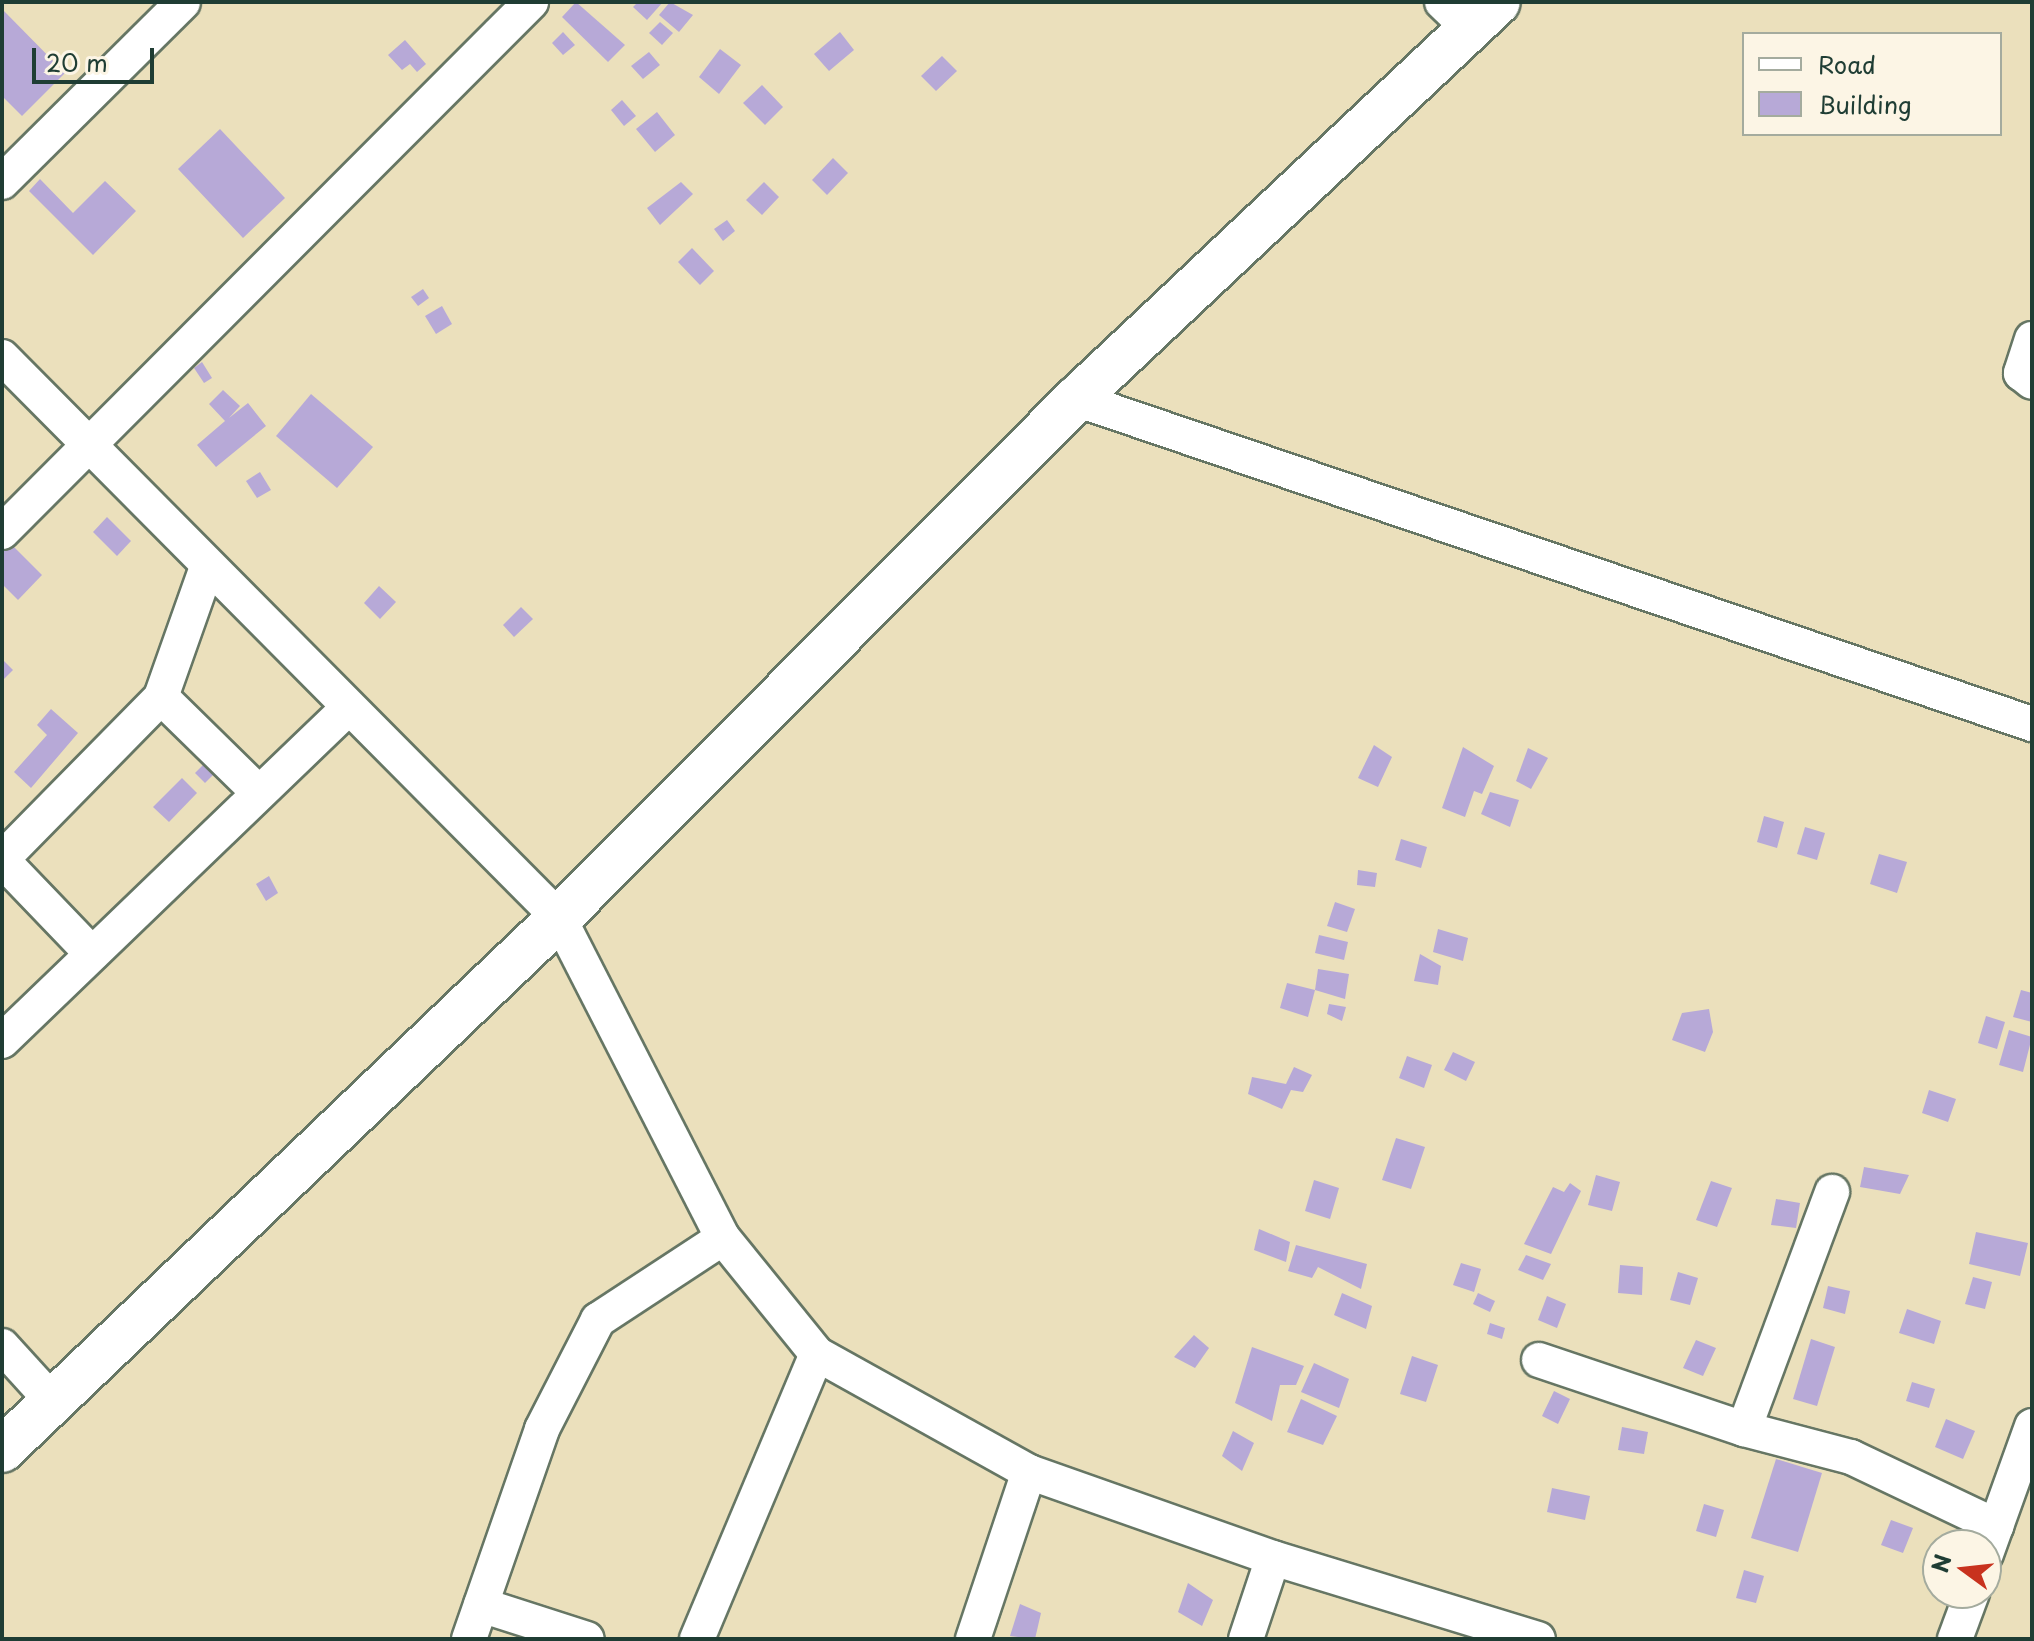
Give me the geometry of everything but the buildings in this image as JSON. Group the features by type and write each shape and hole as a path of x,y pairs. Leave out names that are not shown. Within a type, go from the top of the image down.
{"main road":[{"path":"2,1450 559,918 1076,399 1470,11"}],"street":[{"path":"2,182 183,2"},
{"path":"2,532 531,2"},
{"path":"2032,339 2021,373 2032,382"},
{"path":"2,357 87,447 559,918 723,1238 817,1354 1029,1472 1273,1558 1534,1638"},
{"path":"1076,399 2032,724"},
{"path":"92,954 2,860 161,697 207,567"},
{"path":"161,697 259,793"},
{"path":"4,1036 348,708"},
{"path":"1744,1429 1832,1192"},
{"path":"469,1639 542,1429 598,1320 723,1238"},
{"path":"2,1346 52,1401"},
{"path":"697,1639 817,1354"},
{"path":"1539,1360 1744,1429 1851,1457 1972,1529"},
{"path":"1995,1529 2032,1426"},
{"path":"973,1639 1029,1472"},
{"path":"1246,1639 1273,1558"},
{"path":"481,1605 587,1639"},
{"path":"1955,1639 1966,1609"}]}
